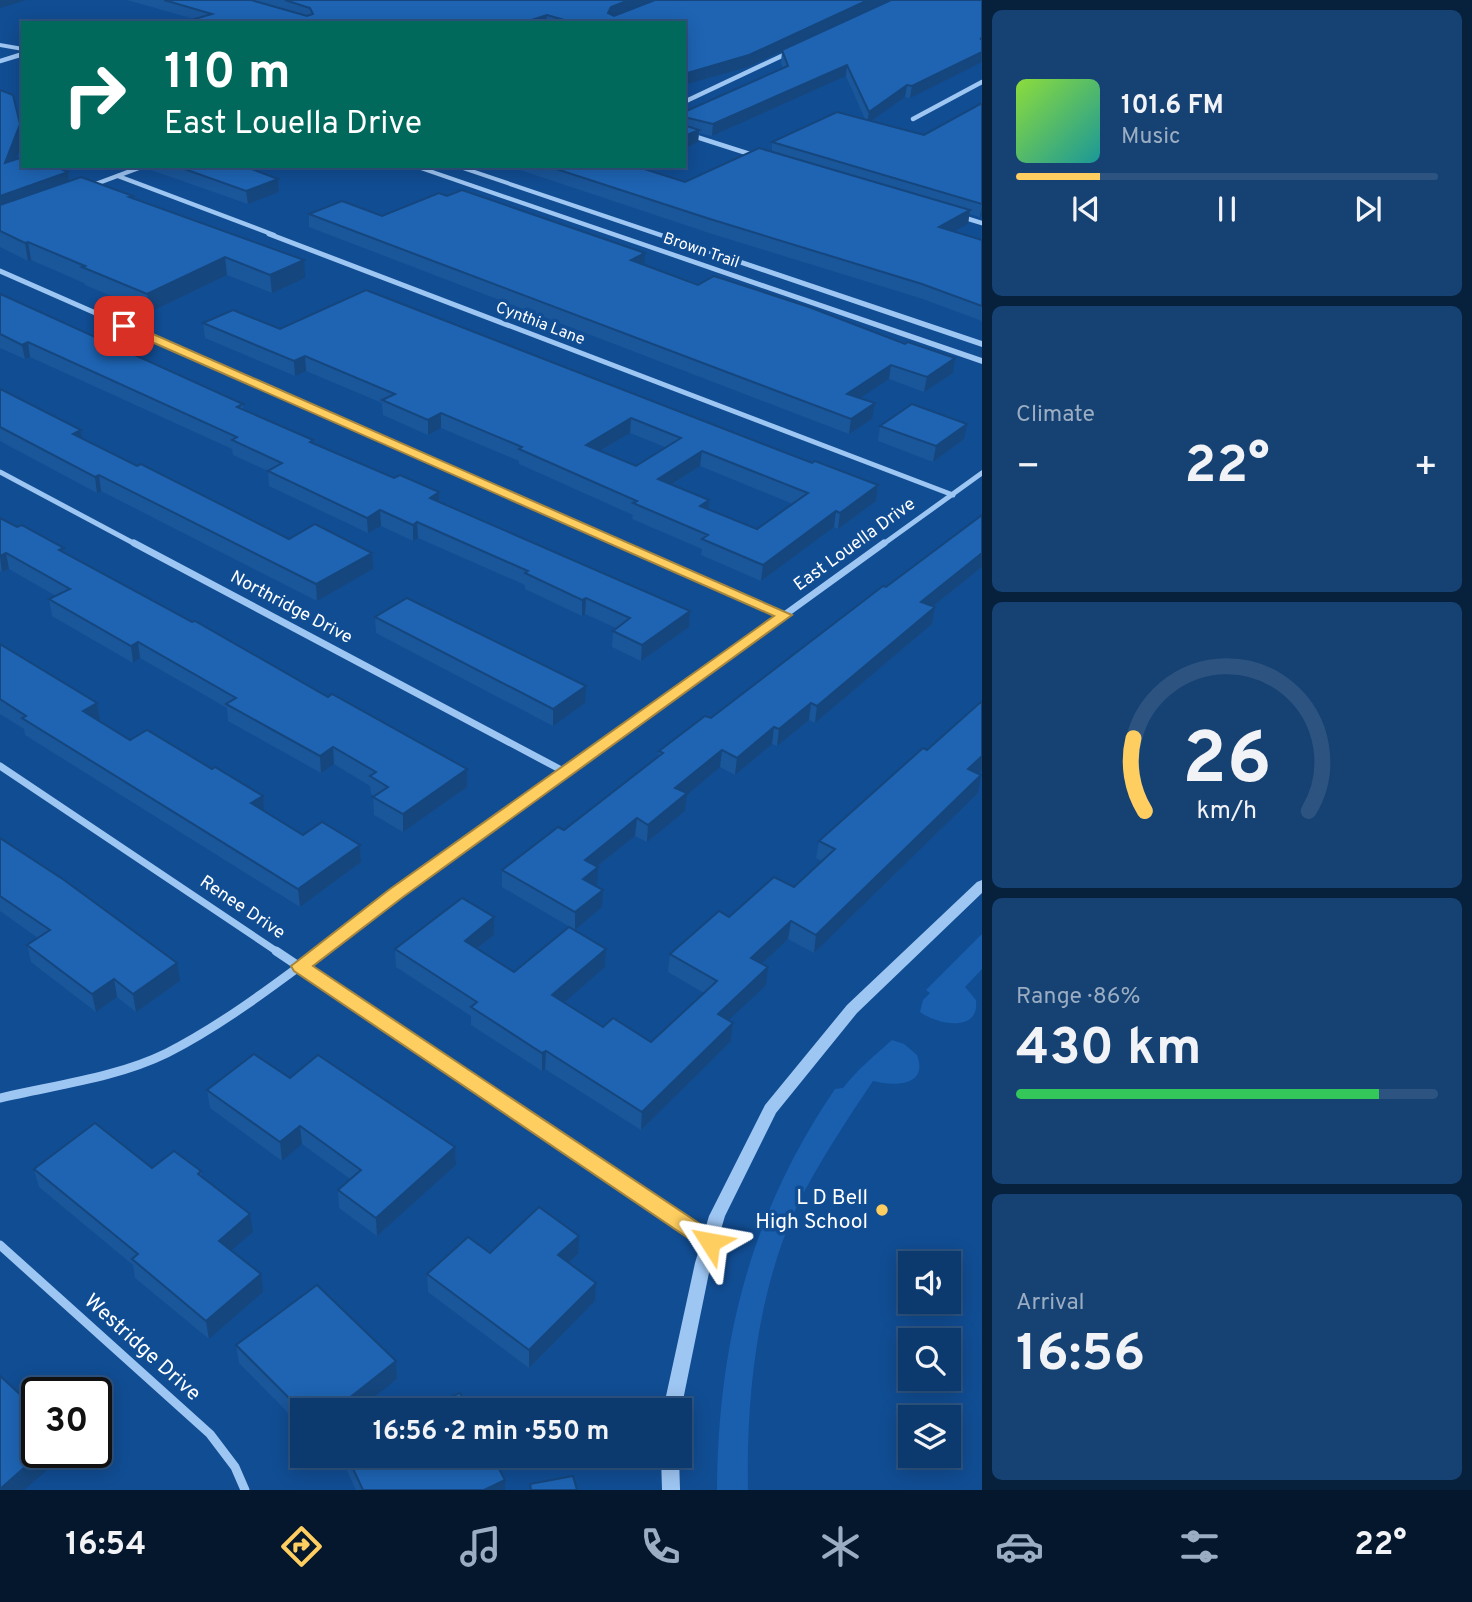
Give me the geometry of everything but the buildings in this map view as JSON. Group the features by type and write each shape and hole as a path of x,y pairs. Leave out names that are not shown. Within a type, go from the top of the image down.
{"street":[{"path":"0,45 21,51"},
{"path":"686,101 793,51"},
{"path":"0,61 21,53"},
{"path":"912,119 982,82"},
{"path":"686,135 760,157"},
{"path":"83,189 139,168"},
{"name":"Brown Trail","path":"419,168 622,240 982,361"},
{"name":"Brown Trail","path":"462,168 982,344"},
{"name":"Cynthia Lane","path":"118,176 953,495"},
{"path":"957,215 982,222"},
{"path":"622,240 642,229"},
{"path":"0,271 359,431 784,615"},
{"name":"Northridge Drive","path":"0,472 567,773"},
{"name":"East Louella Drive","path":"0,1098 120,1070 166,1053 300,966 397,893 982,473"},
{"name":"Renee Drive","path":"0,766 710,1242"},
{"path":"674,1398 695,1296 717,1216 770,1109 852,1009 982,885"},
{"name":"Westridge Drive","path":"0,1245 209,1434 235,1467 245,1490"},
{"path":"670,1468 671,1490"}],"shaded area":[{"path":"982,934 982,969 965,987 976,1000 971,1018 964,1022 946,1022 920,1012 923,1000 930,993 926,990"},
{"path":"892,1040 904,1044 917,1055 918,1073 914,1079 907,1082 890,1084 873,1081 803,1194 775,1264 765,1301 749,1415 748,1490 717,1490 724,1382 745,1280 761,1231 781,1183 806,1135 835,1089 843,1088"}],"place":[{"name":"L D Bell High School","path":"882,1210"}],"route":[{"path":"124,326 784,615 397,893 300,966 710,1242"}]}
